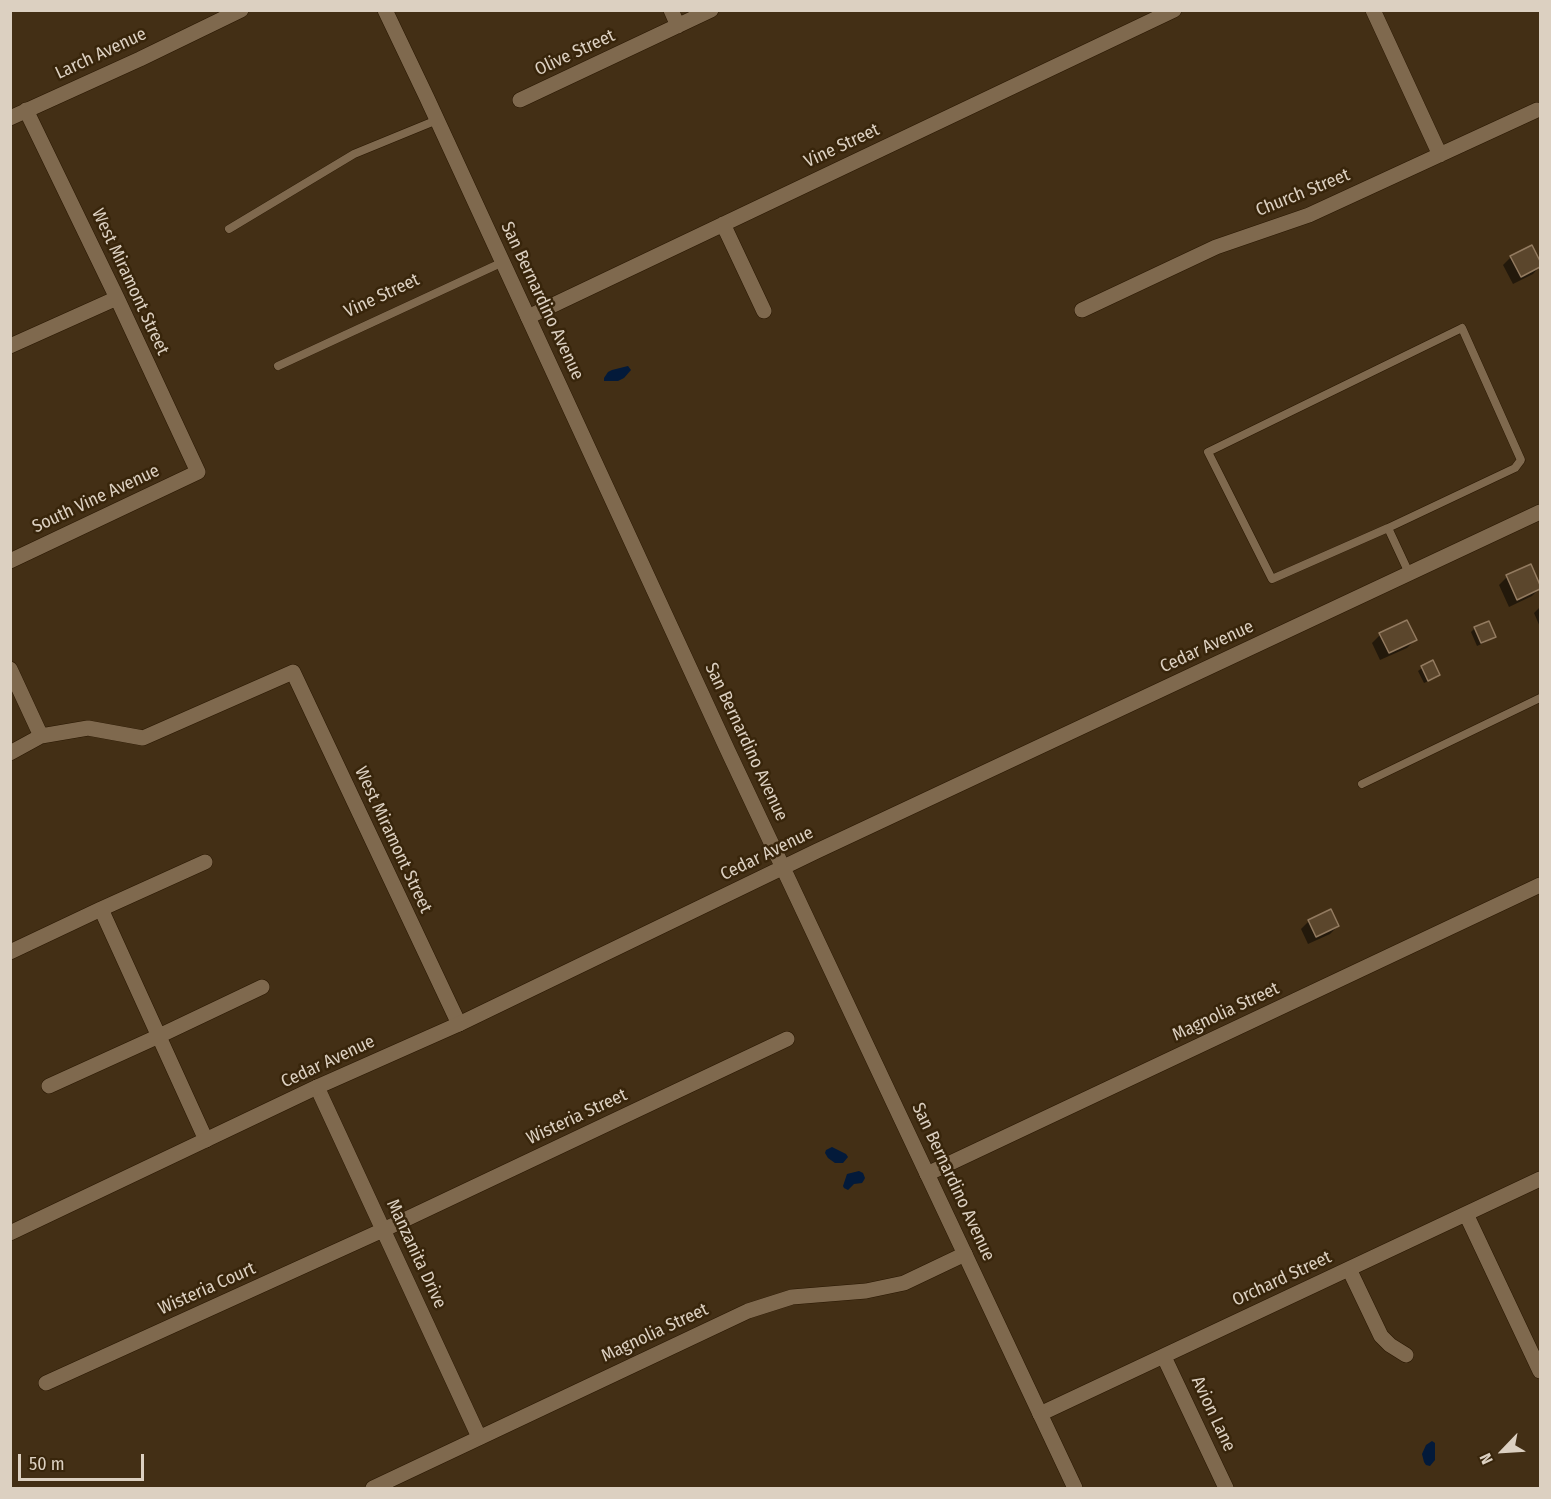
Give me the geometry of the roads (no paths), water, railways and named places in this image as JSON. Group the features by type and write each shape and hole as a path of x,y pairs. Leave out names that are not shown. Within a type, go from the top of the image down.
{"street":[{"name":"Larch Avenue","path":"10,118 241,10"},
{"name":"San Bernardino Avenue","path":"385,10 783,867 1075,1488"},
{"path":"671,10 678,26"},
{"name":"Olive Street","path":"520,100 711,10"},
{"name":"Vine Street","path":"528,317 1174,10"},
{"path":"1373,10 1440,155"},
{"name":"West Miramont Street","path":"26,110 198,472"},
{"name":"Church Street","path":"1082,310 1216,247 1309,215 1537,110"},
{"path":"723,224 764,311"},
{"path":"10,346 117,298"},
{"name":"South Vine Avenue","path":"10,561 198,472"},
{"name":"Cedar Avenue","path":"10,1233 317,1087 459,1024 783,867 1540,512"},
{"path":"10,669 41,736 10,753"},
{"name":"West Miramont Street","path":"41,736 88,728 142,738 292,672 459,1024"},
{"path":"10,952 205,862"},
{"name":"Magnolia Street","path":"927,1174 1540,885"},
{"path":"101,909 207,1140"},
{"path":"49,1086 261,987"},
{"name":"Wisteria Street","path":"383,1230 787,1039"},
{"name":"Manzanita Drive","path":"317,1087 479,1437"},
{"name":"Orchard Street","path":"1040,1414 1540,1179"},
{"path":"1466,1214 1540,1371"},
{"name":"Wisteria Court","path":"46,1383 383,1230"},
{"name":"Magnolia Street","path":"373,1488 748,1311 792,1297 866,1291 904,1283 965,1254"},
{"path":"1349,1269 1381,1336 1406,1355"},
{"name":"Avion Lane","path":"1164,1357 1226,1488"}],"lane":[{"path":"229,229 354,154 437,120"},
{"name":"Vine Street","path":"278,366 502,262"},
{"path":"1462,328 1521,460 1515,468 1388,528 1272,579 1209,452 1462,328"},
{"path":"1388,528 1409,573"},
{"path":"1362,784 1540,698"}],"water":[{"path":"628,366 631,370 624,378 618,381 604,381 608,372"},
{"path":"832,1147 846,1154 848,1157 843,1163 835,1163 828,1158 826,1150"},
{"path":"859,1171 865,1178 862,1183 854,1184 848,1190 844,1188 847,1174"},
{"path":"1432,1441 1435,1443 1435,1460 1430,1466 1424,1462 1422,1454 1426,1445"}]}
